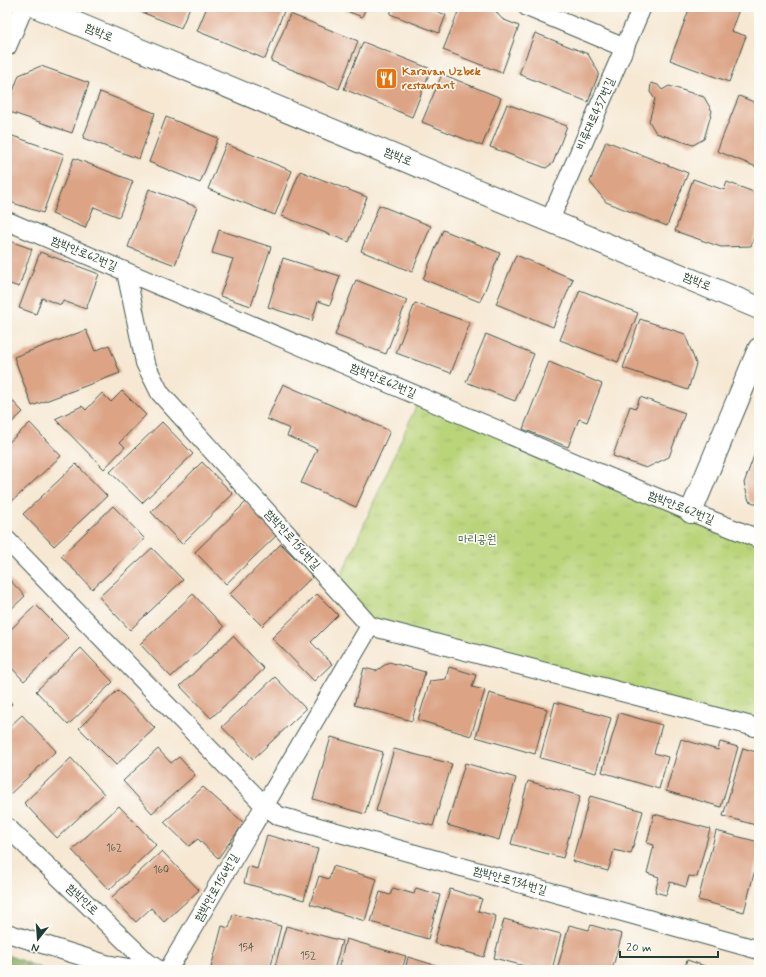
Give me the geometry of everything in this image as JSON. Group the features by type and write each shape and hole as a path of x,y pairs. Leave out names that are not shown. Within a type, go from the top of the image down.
{"street":[{"name":"함박로","path":"37,7 759,308"},
{"path":"691,512 759,349"}],"lane":[{"path":"7,47 24,7"},
{"path":"527,7 625,48"},
{"name":"비류대로437번길","path":"550,220 642,7"},
{"name":"함박안로62번길","path":"7,221 691,512 759,539"},
{"name":"함박안로156번길","path":"126,272 145,363 160,393 370,626 168,970"},
{"path":"7,540 265,806"},
{"path":"370,626 759,728"},
{"name":"함박안로134번길","path":"265,806 279,816 759,950"},
{"name":"함박안로","path":"7,827 147,962 159,970"},
{"path":"7,933 106,964 141,970"}],"green space":[{"name":"마리공원","path":"420,397 759,539 759,728 370,626 336,588"},
{"path":"7,955 46,970 7,970"}],"building":[{"path":"129,7 190,7 181,28"},
{"path":"207,7 274,7 284,11 265,59 197,31"},
{"path":"337,7 366,7 362,17"},
{"path":"393,7 426,7 446,15 439,33 390,14"},
{"path":"460,7 492,7 502,19 519,26 502,73 443,50"},
{"path":"690,7 740,7 731,31 746,36 729,82 670,60"},
{"path":"290,14 358,41 339,89 271,61"},
{"path":"535,33 588,54 599,73 588,102 519,74"},
{"path":"759,36 759,46 755,45"},
{"name":"Karavan Uzbek restaurant","path":"363,42 431,69 412,117 344,89"},
{"path":"41,66 89,83 72,133 7,111 19,75"},
{"path":"442,74 501,98 482,146 422,122"},
{"path":"651,83 658,85 662,90 669,86 704,97 712,111 704,139 693,145 656,133 649,121 655,99 650,92"},
{"path":"100,92 155,113 139,159 83,138"},
{"path":"739,96 759,104 759,168 717,151"},
{"path":"507,104 567,126 553,163 546,168 490,147"},
{"path":"166,117 218,138 200,183 149,162"},
{"path":"7,134 64,154 43,213 7,201"},
{"path":"606,141 688,173 667,226 606,202 590,182"},
{"path":"226,144 292,171 275,215 208,189"},
{"path":"74,158 133,181 119,217 94,207 85,228 52,214"},
{"path":"300,171 367,197 349,242 282,216"},
{"path":"693,179 724,190 727,182 759,194 759,224 751,246 721,247 675,231"},
{"path":"149,189 197,207 175,265 128,247"},
{"path":"379,205 431,226 412,272 361,251"},
{"path":"219,230 271,247 251,306 220,296 233,259 212,253"},
{"path":"443,230 500,253 480,302 423,279"},
{"path":"7,240 32,249 19,287 7,283"},
{"path":"40,252 99,274 86,309 63,301 61,305 42,298 36,314 19,308"},
{"path":"516,255 573,279 553,327 496,304"},
{"path":"283,258 340,276 330,305 318,301 312,321 268,307"},
{"path":"356,280 407,300 386,354 335,335"},
{"path":"580,290 638,313 618,362 560,340"},
{"path":"7,299 11,300 7,311"},
{"path":"415,303 470,323 451,373 396,353"},
{"path":"640,319 685,334 696,364 688,390 623,368"},
{"path":"86,330 95,351 109,345 120,373 32,406 14,357"},
{"path":"486,334 534,354 515,401 466,382"},
{"path":"549,362 602,384 587,422 579,419 568,447 523,429"},
{"path":"283,384 390,431 356,507 301,483 317,449 287,436 290,429 267,419"},
{"path":"122,391 146,415 120,442 125,447 104,469 55,419 82,406 86,410 102,393 111,402"},
{"path":"7,395 23,412 7,427"},
{"path":"640,397 685,413 669,457 646,468 613,456 630,406 636,408"},
{"path":"162,422 193,454 142,503 110,472"},
{"path":"30,423 61,456 8,505 7,444"},
{"path":"759,442 759,505 749,501 744,483"},
{"path":"202,462 233,494 182,544 151,512"},
{"path":"76,464 107,496 54,546 23,514"},
{"path":"246,502 277,535 226,584 195,552"},
{"path":"113,506 145,539 92,589 61,556"},
{"path":"281,544 313,576 262,626 230,594"},
{"path":"152,548 183,580 130,630 99,597"},
{"path":"7,577 25,596 7,613"},
{"path":"193,594 224,627 171,677 140,644"},
{"path":"317,594 338,615 311,642 332,664 314,681 272,638"},
{"path":"36,605 69,638 24,681 7,663 7,633"},
{"path":"233,636 264,669 211,718 180,686"},
{"path":"81,648 113,682 68,725 36,691"},
{"path":"389,662 425,672 412,721 354,705 364,668 376,671"},
{"path":"449,667 476,675 472,687 485,690 471,736 418,720 430,681 446,679"},
{"path":"275,677 306,709 253,759 222,727"},
{"path":"118,690 155,728 116,765 79,728"},
{"path":"489,693 547,709 535,754 476,737"},
{"path":"7,698 12,704 7,709"},
{"path":"555,702 611,718 596,773 540,758"},
{"path":"619,713 662,725 654,753 668,757 659,789 602,772"},
{"path":"22,715 56,751 9,795 7,793 7,729"},
{"path":"331,737 383,752 365,814 313,799"},
{"path":"681,739 718,750 720,742 738,747 721,807 666,791"},
{"path":"743,748 759,753 759,826 723,816"},
{"path":"158,749 171,763 179,757 195,775 152,813 123,781"},
{"path":"394,749 452,764 433,826 376,811"},
{"path":"71,758 104,794 57,838 24,803"},
{"path":"465,763 516,778 499,840 447,825"},
{"path":"528,781 580,796 563,858 511,844"},
{"path":"203,787 244,823 218,858 198,839 189,846 164,822"},
{"path":"590,796 643,811 631,854 614,850 608,871 572,861"},
{"path":"119,806 156,845 109,890 72,850"},
{"path":"654,814 710,829 697,877 689,876 686,887 670,882 666,895 655,892 659,877 647,873 654,845 647,843"},
{"path":"716,831 759,842 759,854 744,912 698,900"},
{"path":"267,835 318,849 304,900 244,883 248,866 257,869"},
{"path":"162,851 199,890 164,922 151,908 136,922 112,897"},
{"path":"333,866 377,879 365,921 310,904 319,876 329,879"},
{"path":"393,888 414,894 416,888 440,895 428,939 371,922 380,892 390,895"},
{"path":"450,889 482,899 478,911 496,916 484,957 434,943"},
{"path":"233,914 281,926 270,970 218,970 211,968 222,926 229,928"},
{"path":"504,919 561,934 552,970 540,970 494,958"},
{"path":"569,925 589,930 591,925 622,934 612,970 557,970"},
{"path":"286,926 342,941 334,970 274,970"},
{"path":"346,939 406,956 402,970 338,970"},
{"path":"408,957 451,970 405,970"},
{"path":"687,960 717,970 684,970"}],"place":[{"name":"Karavan Uzbek restaurant","path":"387,79"}]}
